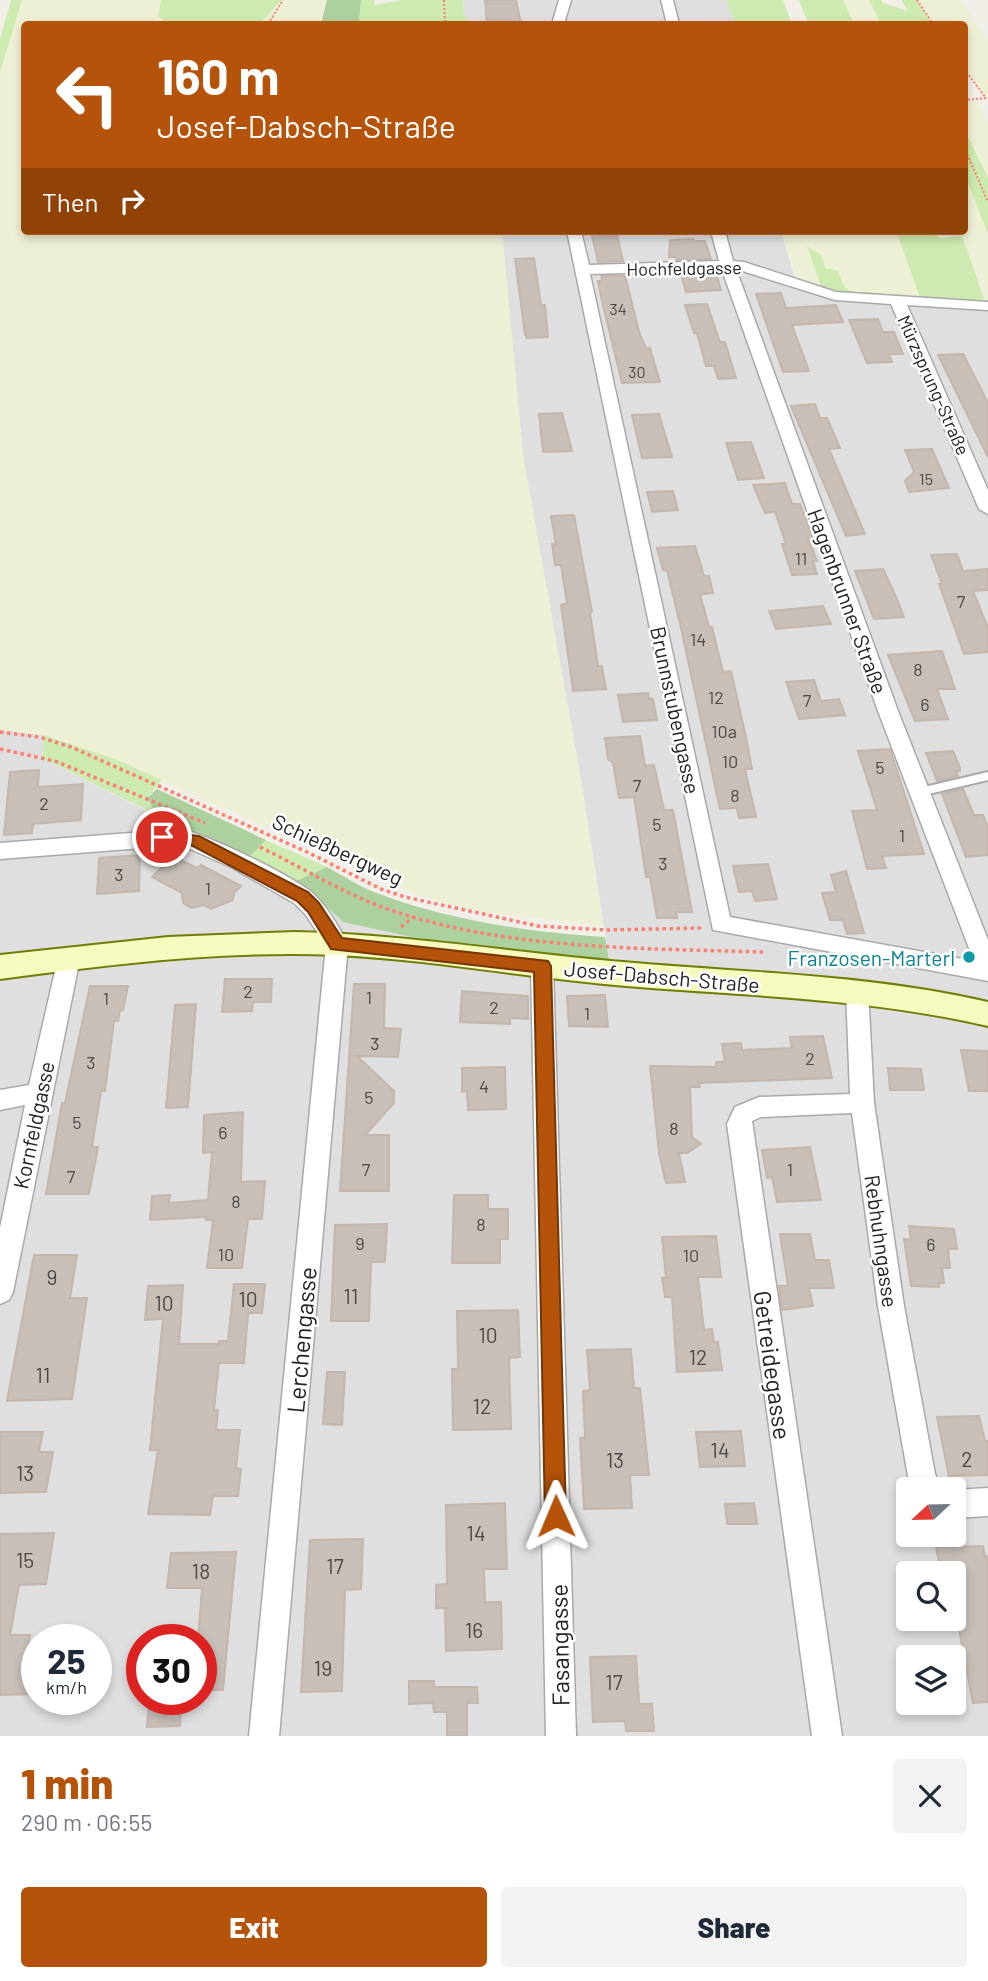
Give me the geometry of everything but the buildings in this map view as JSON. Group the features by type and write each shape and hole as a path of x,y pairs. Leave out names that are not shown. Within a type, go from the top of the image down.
{"main road":[{"name":"Josef-Dabsch-Straße","path":"0,967 221,944 337,944 542,966 858,990 934,1001 988,1014"}],"street":[{"path":"559,21 565,0"},
{"path":"667,0 672,21"},
{"name":"Brunnstubengasse","path":"575,235 721,924"},
{"name":"Hagenbrunner Straße","path":"719,235 727,265 888,711 988,970"},
{"name":"Hochfeldgasse","path":"584,270 727,265 758,269 835,296 988,306"},
{"name":"Mürzsprung-Straße","path":"897,300 988,509"},
{"path":"0,851 162,837 194,840 302,897 313,908 337,944"},
{"path":"721,924 988,970"},
{"name":"Lerchengasse","path":"264,1736 337,944"},
{"name":"Kornfeldgasse","path":"0,1292 69,958"},
{"name":"Fasangasse","path":"542,966 561,1736"},
{"name":"Rebhuhngasse","path":"858,990 862,1103 891,1306 922,1477"},
{"path":"0,1100 39,1093"},
{"name":"Getreidegasse","path":"827,1736 739,1124 743,1114 759,1107 862,1103"},
{"path":"966,1503 988,1502"}],"lane":[{"path":"920,792 988,776"}],"path":[{"path":"270,21 283,0"},
{"path":"444,0 445,21"},
{"path":"917,0 931,21"},
{"path":"968,74 987,99"},
{"path":"968,100 987,99"},
{"path":"968,156 988,202"},
{"name":"Schießbergweg","path":"0,732 39,737 71,747 282,841 381,889 405,897 505,921 571,929 696,930 721,924"},
{"path":"0,749 55,761 206,824"},
{"path":"253,844 377,905 413,917 495,935 616,947 773,953"}],"shaded area":[{"path":"463,0 726,0 734,21 469,21 464,15"},
{"path":"502,235 782,235 798,288 835,299 988,311 988,1736 0,1736 0,730 44,735 42,758 314,895 343,922 610,965 581,780 523,456"}],"green space":[{"path":"11,0 22,0 0,72 0,39"},
{"path":"22,0 161,0 158,16 163,21 21,21 21,235 502,235 523,456 581,780 603,926 485,912 418,896 115,759 53,737 0,729 0,72"},
{"path":"161,0 282,0 262,21 163,21 158,17"},
{"path":"282,0 327,0 322,21 262,21"},
{"path":"327,0 361,0 359,21 322,21"},
{"path":"361,0 374,0 374,5 402,0 463,0 464,15 469,21 359,21"},
{"path":"726,0 783,0 791,21 734,21"},
{"path":"799,0 843,0 853,21 807,21"},
{"path":"843,0 869,0 880,21 853,21"},
{"path":"869,0 881,0 908,11 901,0 917,0 931,21 880,21"},
{"path":"917,0 960,0 988,40 988,99 968,74 968,21 931,21"},
{"path":"977,101 988,122 988,177 968,137 968,102"},
{"path":"968,137 988,177 988,234 968,183"},
{"path":"968,183 988,234 988,304 962,235 968,235"},
{"path":"782,235 897,235 920,297 850,292 843,287 838,271 825,268 807,247 821,287 797,277"},
{"path":"897,235 936,235 941,238 962,236 986,304 920,297"},
{"path":"807,246 821,255 825,268 838,271 848,289 878,293 880,296 838,292 821,287"},
{"path":"44,735 115,759 162,780 147,798 157,815 42,758"},
{"path":"157,789 266,840 246,860 157,815 147,798"},
{"path":"266,840 327,867 292,883 246,860"},
{"path":"327,867 368,890 429,910 518,928 605,937 610,965 435,942 343,922 314,895 292,883"}],"place":[{"name":"Franzosen-Marterl","path":"969,957"}],"route":[{"path":"162,837 194,840 239,861 302,897 313,908 337,944 542,966 556,1516"}]}
